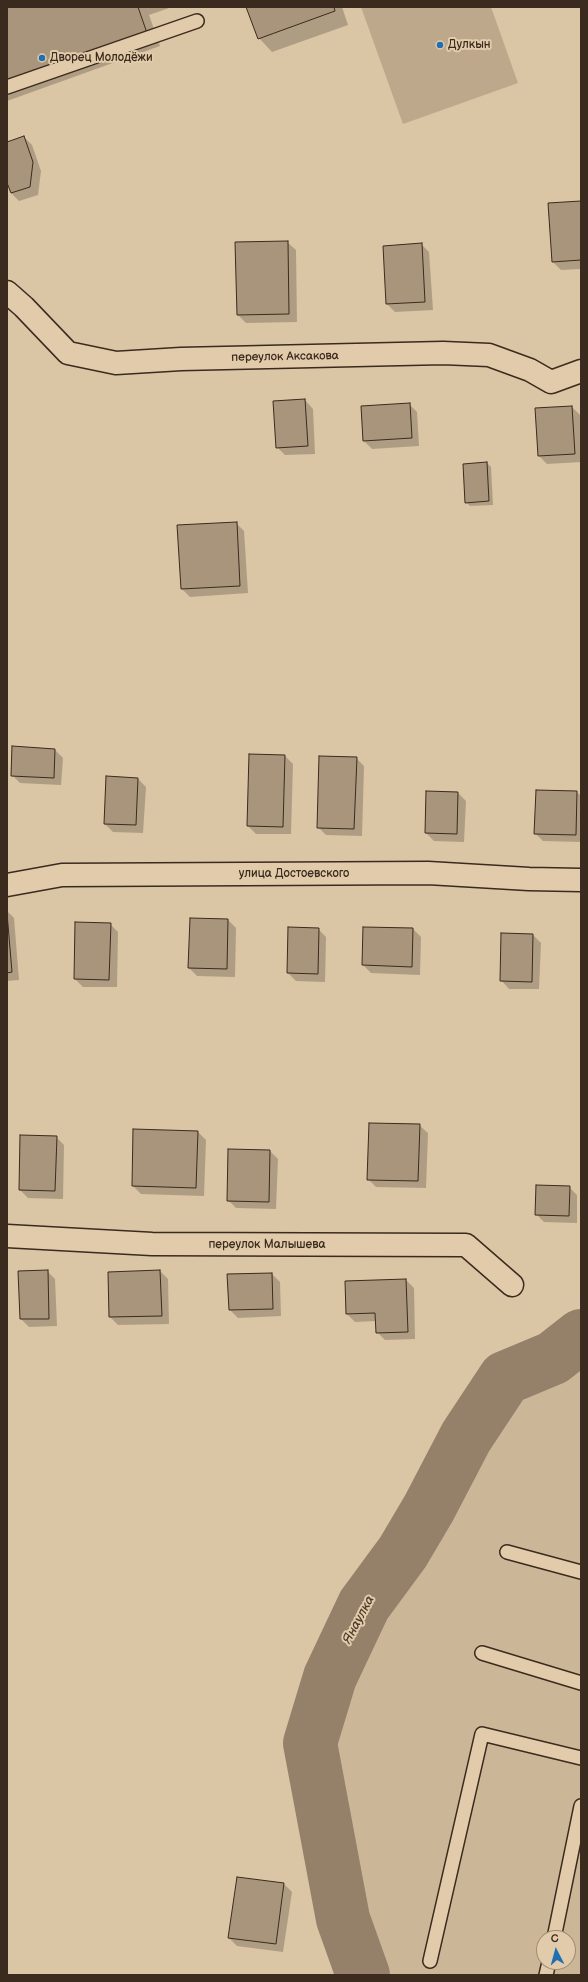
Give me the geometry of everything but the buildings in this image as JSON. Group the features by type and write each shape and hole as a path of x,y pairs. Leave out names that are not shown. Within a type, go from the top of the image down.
{"street":[{"name":"переулок Аксакова","path":"7,292 24,307 68,352 116,363 181,359 443,353 489,354 530,370 551,382 581,371"},
{"name":"улица Достоевского","path":"7,885 62,875 428,873 529,879 581,880"},
{"name":"переулок Малышева","path":"7,1236 152,1244 466,1245 512,1285"}],"lane":[{"path":"7,87 197,21"},
{"path":"507,1552 581,1572"},
{"path":"482,1654 581,1683"},
{"path":"430,1961 482,1734 581,1758"},
{"path":"556,1930 581,1806"}],"shaded area":[{"name":"Дулкын","path":"361,7 491,7 518,83 403,124"},
{"path":"581,1336 581,1975 363,1975 343,1919 310,1743 330,1677 364,1605 403,1552 429,1508 466,1437 505,1378 553,1358"}],"waterway":[{"name":"Янаулка","path":"363,1975 343,1919 310,1743 330,1677 364,1605 403,1552 429,1508 466,1437 505,1378 553,1358 581,1336"}],"place":[{"name":"Дулкын","path":"440,45"},
{"name":"Дворец Молодёжи","path":"42,58"}]}
